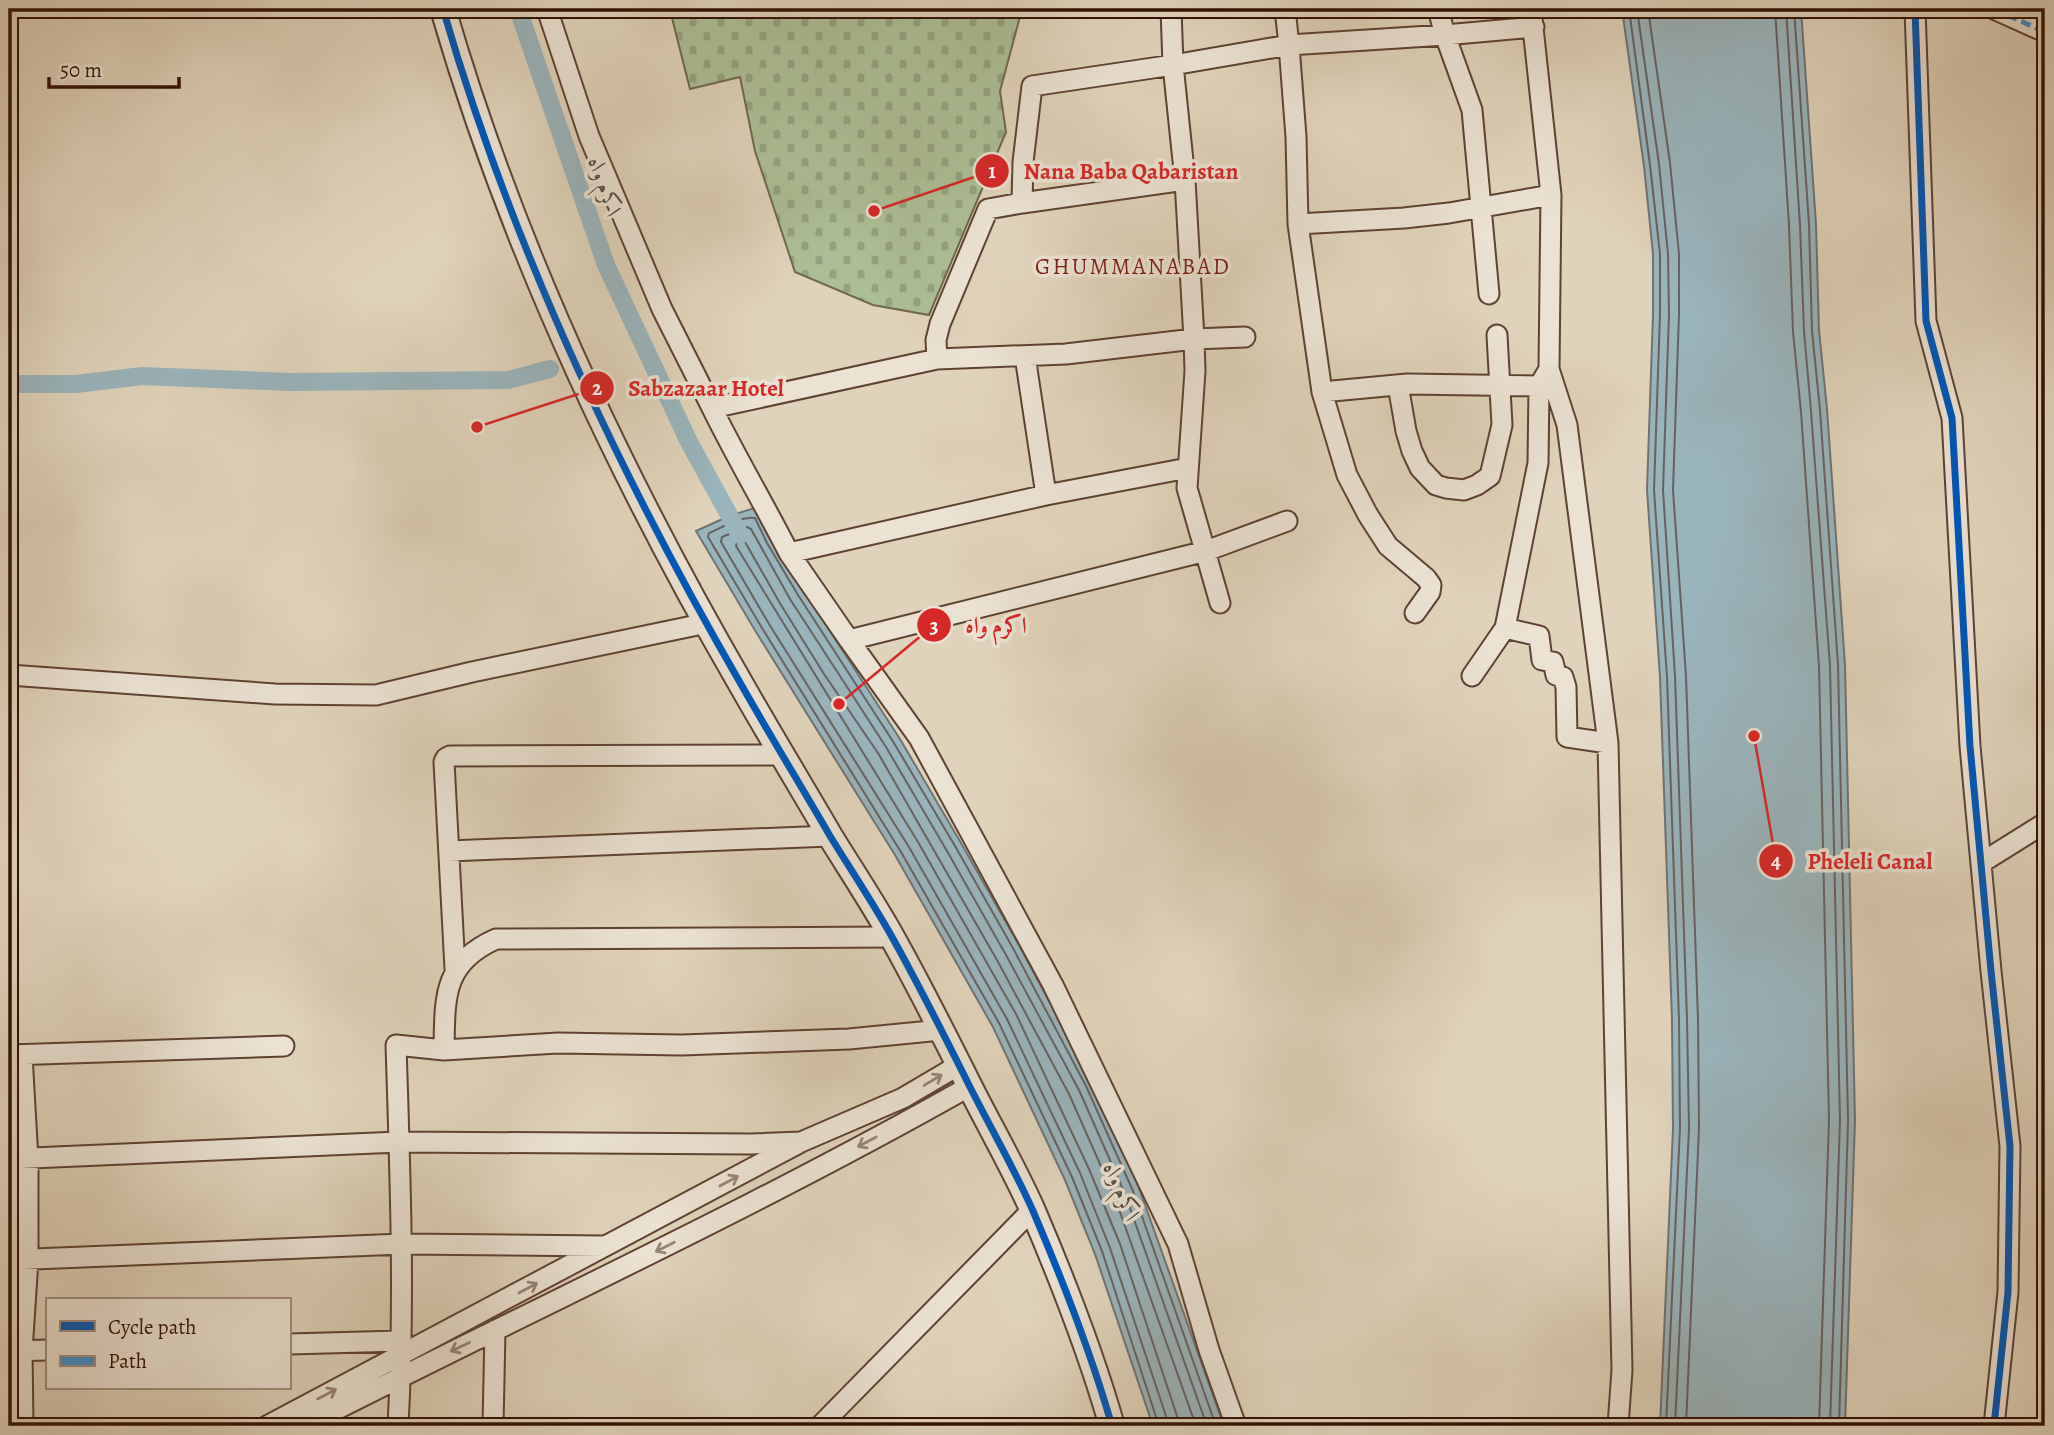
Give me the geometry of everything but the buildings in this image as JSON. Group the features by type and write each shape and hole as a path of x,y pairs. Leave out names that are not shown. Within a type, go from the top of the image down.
{"street":[{"path":"443,9 503,190 558,327 593,404 656,531 830,836 892,937 964,1075 1032,1210 1074,1314 1112,1426"},
{"path":"547,9 594,148 662,309 732,448 789,553 919,738 1053,985 1178,1244 1209,1350 1236,1426"},
{"path":"1171,9 1194,339 1195,371 1187,488 1220,603"},
{"path":"1285,9 1296,137 1298,224 1322,391 1347,475 1367,515 1388,546 1431,585 1430,592 1415,613"},
{"path":"1438,9 1472,110 1489,294"},
{"path":"1915,9 1926,321 1952,418 1970,746 2010,1146 2008,1292 1994,1426"},
{"path":"1994,9 2045,32"},
{"path":"1023,203 1023,162 1032,86 1289,45 1445,35 1533,18 1551,194 1549,369 1567,425 1608,743 1622,1370 1618,1426"},
{"path":"937,359 936,340 940,324 988,209 1185,180"},
{"path":"1298,224 1449,213 1551,194"},
{"path":"1398,385 1406,432 1420,468 1436,485 1446,488 1464,490 1477,485 1490,476 1502,425 1497,335"},
{"path":"712,408 937,359 1066,354 1194,339 1245,337"},
{"path":"1025,356 1046,495"},
{"path":"1472,676 1505,628 1538,463 1539,386 1549,369"},
{"path":"1322,391 1398,385 1539,386"},
{"path":"789,553 1046,495 1188,468"},
{"path":"849,640 1206,551 1287,521"},
{"path":"9,675 275,694 376,695 707,623"},
{"path":"1505,628 1539,636 1542,660 1553,662 1556,675 1563,677 1566,687 1567,737 1608,743"},
{"path":"444,1050 445,1004 455,969 444,762 446,758 783,755"},
{"path":"1981,863 2045,823"},
{"path":"449,851 830,836"},
{"path":"455,969 477,947 496,939 892,937"},
{"path":"398,1426 402,1244 396,1045 444,1050 558,1043 682,1045 849,1040 941,1030"},
{"path":"23,1426 16,1351 16,1055 284,1046"},
{"path":"267,1426 400,1348 608,1246 801,1142 964,1075"},
{"path":"304,1426 663,1248 914,1118 964,1075"},
{"path":"18,1159 399,1142 801,1142"},
{"path":"820,1426 1032,1210"},
{"path":"18,1260 402,1244 608,1246"},
{"path":"493,1426 495,1330"},
{"path":"290,1344 400,1348"},
{"path":"16,1351 46,1350"}],"green space":[{"path":"651,9 1022,9 1000,91 1006,132 929,315 873,305 795,272 755,151 740,77 690,89 672,18 651,16"}],"water":[{"path":"1622,9 1801,9 1816,224 1819,330 1845,665 1855,1120 1845,1426 1660,1426 1673,1129 1672,1020 1660,677 1647,490 1653,254 1644,166"},
{"path":"758,507 804,591 900,739 961,843 1093,1083 1139,1188 1224,1426 1153,1426 1095,1254 1065,1180 993,1027 895,855 696,531"}],"waterway":[{"name":"اکرم واہ","path":"518,9 606,265 689,442 740,535"},
{"path":"9,384 76,384 142,376 290,382 508,380 550,369"}],"marked path":[{"path":"1994,9 2045,32"}],"cycle path":[{"path":"443,9 501,185 535,271 611,441 696,605 902,955 1010,1163 1066,1291 1112,1426"},
{"path":"1915,9 1926,321 1952,418 1970,746 2010,1146 2008,1292 1994,1426"}],"place":[{"name":"Nana Baba Qabaristan","path":"874,211"},
{"name":"Sabzazaar Hotel","path":"477,427"},
{"name":"اکرم واہ","path":"839,704"},
{"name":"Pheleli Canal","path":"1754,736"}],"district":[{"name":"GHUMMANABAD","path":"1133,266"}]}
